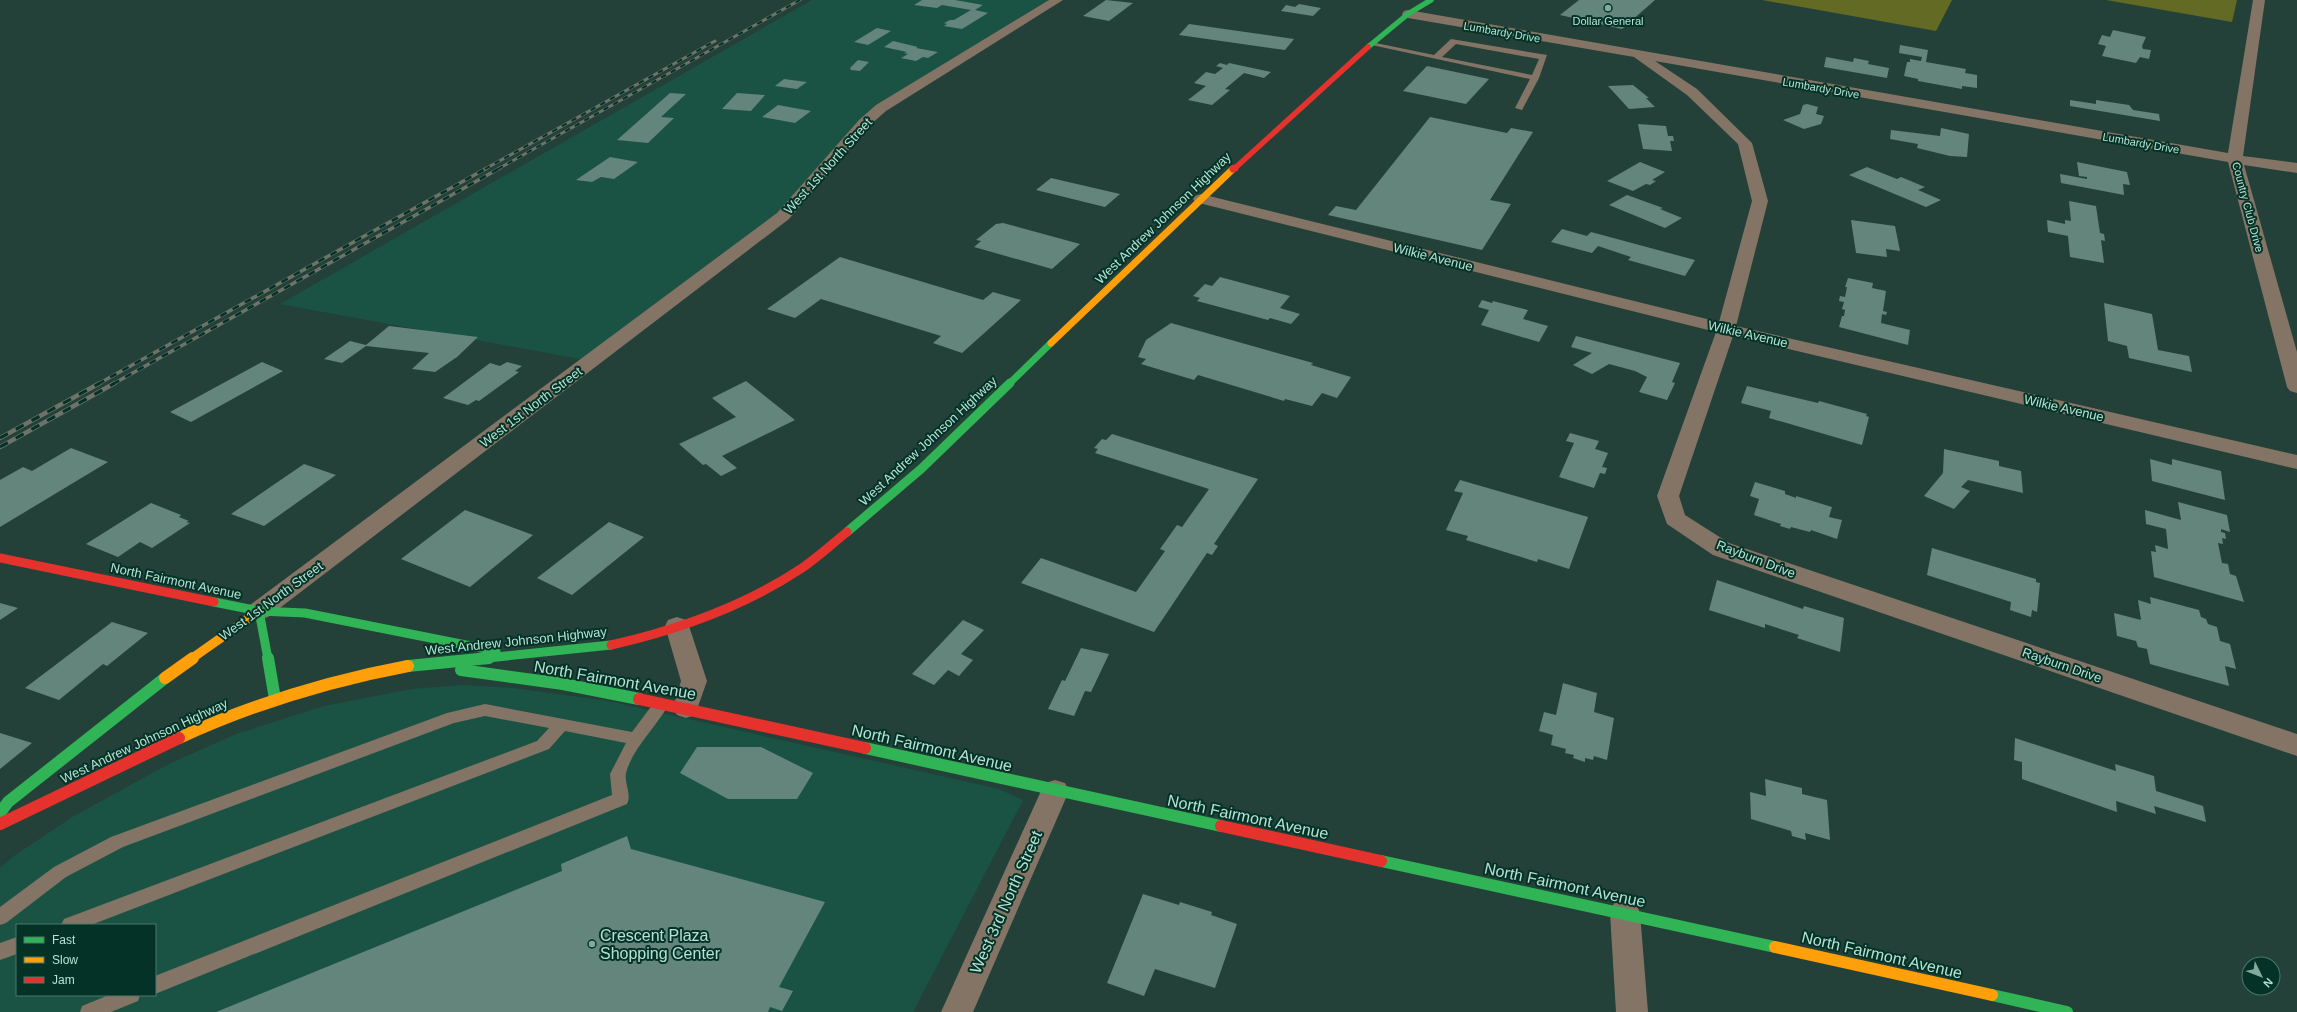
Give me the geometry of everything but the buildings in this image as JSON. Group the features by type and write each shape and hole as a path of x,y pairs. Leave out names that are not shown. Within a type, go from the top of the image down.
{"main road":[{"name":"West Andrew Johnson Highway","path":"0,824 218,719 275,699 359,675 421,664 589,649 624,642 677,626 739,601 798,570 869,515 921,469 1201,199 1347,64 1408,14 1431,0"},
{"name":"North Fairmont Avenue","path":"0,558 259,611 305,613 521,656"},
{"path":"259,611 275,699"},
{"name":"West 1st North Street","path":"0,813 8,802 177,669 259,611"},
{"name":"North Fairmont Avenue","path":"421,664 562,684 686,708 1055,791 1625,913 2067,1012"}],"street":[{"name":"West 1st North Street","path":"259,611 783,216 864,123 881,108 1057,0"},
{"name":"Country Club Drive","path":"2259,0 2235,160 2297,387"},
{"name":"Lumbardy Drive","path":"1408,14 1640,57 2235,160"},
{"name":"Rayburn Drive","path":"1640,57 1692,92 1745,142 1760,201 1726,329 1668,496 1675,519 1721,549 2297,745"},
{"path":"2235,160 2297,168"},
{"path":"2235,160 2297,175"},
{"name":"Wilkie Avenue","path":"1201,199 1726,329 2297,462"},
{"path":"677,626 694,681 686,708"},
{"name":"West 3rd North Street","path":"957,1012 1055,791"},
{"path":"1625,913 1632,1012"}],"lane":[{"path":"1436,58 1454,41 1544,57 1519,108"},
{"path":"1371,44 1535,78"},
{"path":"156,986 621,798 618,774 636,738 661,704"},
{"path":"0,917 60,872 117,842 452,717 485,710 636,738"},
{"path":"73,924 543,745 562,724"},
{"path":"0,952 16,945"},
{"path":"89,1012 129,996"}],"shaded area":[{"path":"812,0 1057,0 881,108 791,209 591,361 280,304"},
{"path":"462,685 513,688 608,701 999,789 1023,800 913,1012 0,1012 0,868 14,856 74,816 169,764 236,734 324,706 412,689"}],"green space":[{"path":"1762,0 1952,0 1936,31"},
{"path":"2106,0 2237,0 2232,22"}],"railway":[{"path":"498,169 800,0"},
{"path":"485,169 715,41"},
{"path":"98,384 487,168"},
{"path":"113,384 500,168"},
{"path":"0,438 100,383"},
{"path":"0,447 115,383"}],"traffic: fast":[{"path":"1368,47 1408,14 1431,0"},
{"path":"847,532 921,469 1051,343"},
{"path":"214,602 259,611 305,613 496,651"},
{"path":"259,611 275,699"},
{"path":"408,666 589,649 611,645"},
{"path":"461,670 563,684 639,699"},
{"path":"0,813 8,802 165,678"},
{"path":"865,748 1221,826"},
{"path":"1381,861 1775,947"},
{"path":"1992,995 2067,1012"}],"traffic: slow":[{"path":"1051,343 1233,169"},
{"path":"165,678 259,611"},
{"path":"179,738 234,714 291,694 349,678 408,666"},
{"path":"1775,947 1992,995"}],"traffic: jam":[{"path":"1233,169 1368,47"},
{"path":"611,645 660,633 684,625 753,595 804,567 847,532"},
{"path":"0,558 214,602"},
{"path":"639,699 865,748"},
{"path":"0,824 179,738"},
{"path":"1221,826 1381,861"}],"place":[{"name":"Dollar General","path":"1608,8"},
{"name":"Crescent Plaza Shopping Center","path":"592,944"}]}
